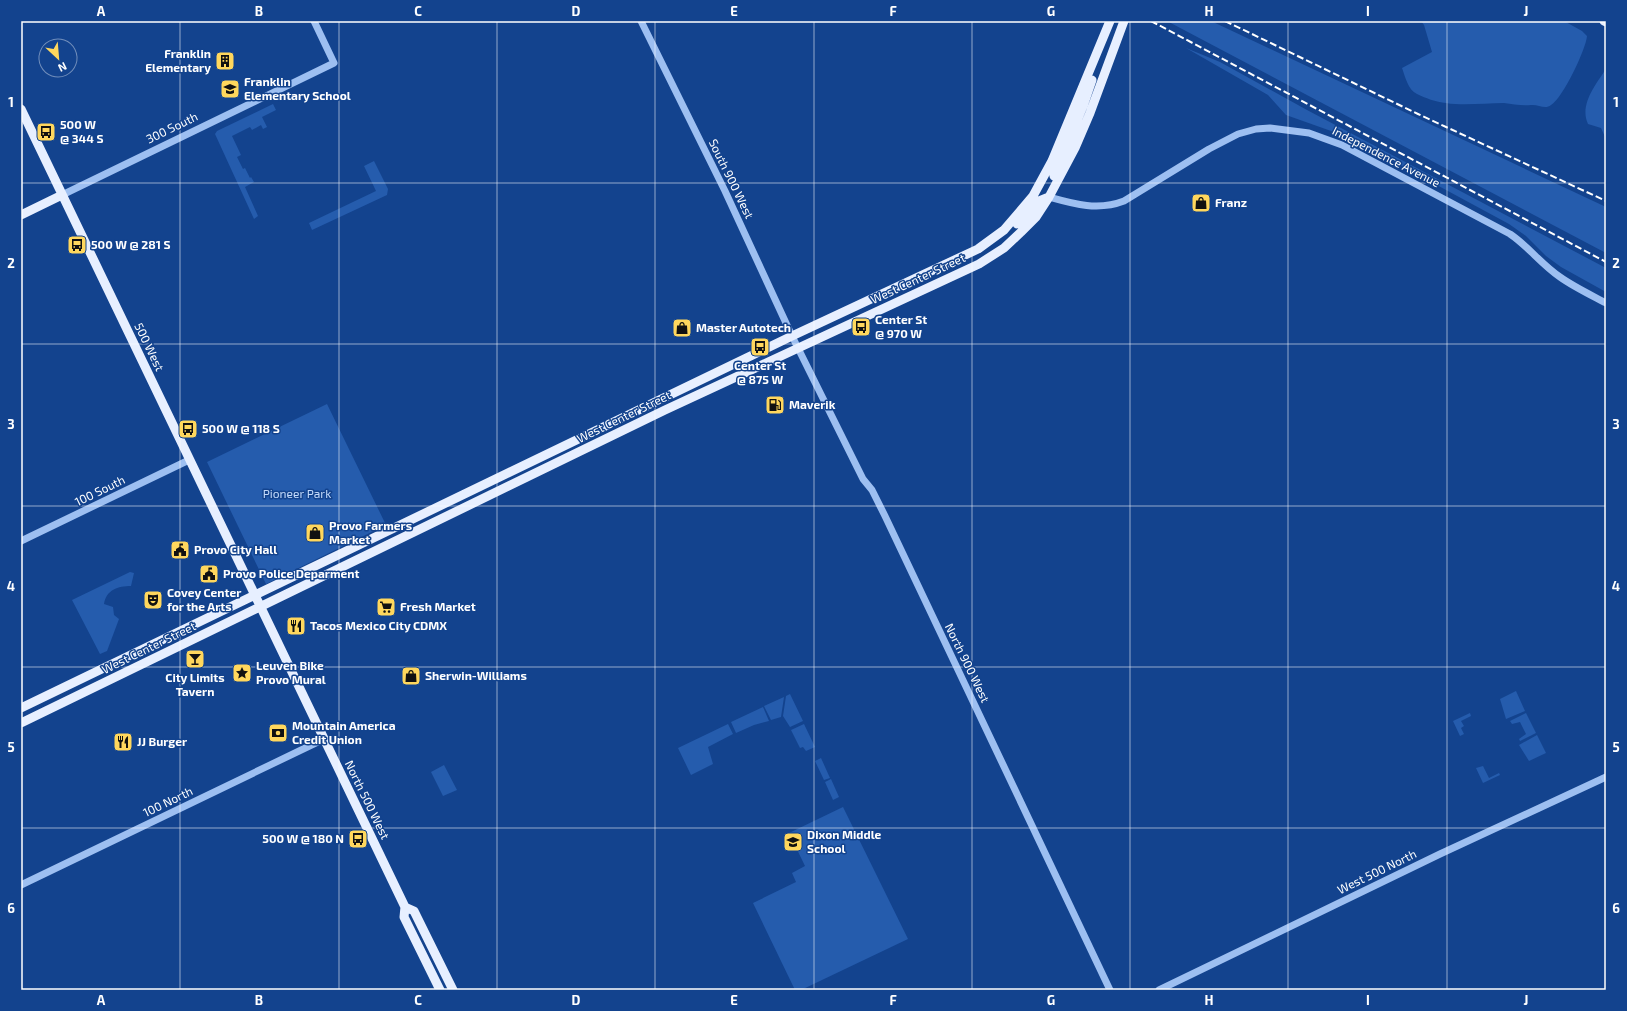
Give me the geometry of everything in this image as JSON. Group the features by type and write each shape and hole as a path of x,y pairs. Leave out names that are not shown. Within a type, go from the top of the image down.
{"main road":[{"name":"West Center Street","path":"21,723 261,608 532,474 979,264 1004,248 1022,232 1036,217 1049,197 1075,148 1090,113 1124,21"},
{"name":"West Center Street","path":"21,708 792,336 946,265 982,246 1004,230 1033,196 1052,161 1108,25"},
{"path":"982,246 997,242 1039,201 1049,197 1047,187 1058,167 1083,106 1102,40"},
{"name":"500 West","path":"21,109 255,596"},
{"name":"300 South","path":"21,215 62,195"},
{"name":"North 500 West","path":"255,596 406,907 404,917 440,990"},
{"name":"North 500 West","path":"406,907 414,911 453,990"}],"street":[{"name":"300 South","path":"62,195 334,63 314,21"},
{"name":"South 900 West","path":"641,21 732,207 798,348"},
{"name":"Independence Avenue","path":"1049,197 1081,206 1113,205 1124,201 1209,149 1238,134 1256,129 1270,128 1309,133 1342,145 1510,234 1521,241 1538,259 1560,277 1606,303"},
{"name":"North 900 West","path":"798,348 863,479 872,490 1110,990"},
{"name":"100 South","path":"21,542 189,460"},
{"name":"100 North","path":"21,885 324,739"},
{"name":"West 500 North","path":"1159,990 1440,854 1606,777"}],"green space":[{"path":"1167,21 1211,21 1606,207 1606,253"},
{"path":"1421,21 1564,21 1582,31 1587,36 1583,51 1573,73 1562,93 1551,105 1544,107 1504,103 1453,104 1435,101 1417,94 1411,89 1406,79 1402,68 1432,52 1424,25"},
{"path":"1186,48 1220,62 1307,110 1606,268 1606,292 1561,267 1546,256 1526,236 1509,224 1348,137 1286,115 1268,95"},
{"path":"1606,69 1606,139 1601,128 1588,124 1586,110 1590,95"},
{"path":"273,104 276,110 262,117 267,127 263,129 261,125 252,130 250,127 232,136 241,155 237,157 243,169 245,168 250,178 251,177 254,182 245,187 258,216 254,219 215,134 217,131"},
{"path":"374,161 388,189 387,195 312,230 309,223 376,191 364,166"},
{"name":"Pioneer Park","path":"327,404 386,525 266,584 207,462"},
{"path":"130,572 134,573 131,586 113,590 105,599 104,604 113,607 114,615 119,619 107,651 100,654 72,600"},
{"path":"1516,691 1525,711 1506,719 1500,699"},
{"path":"790,694 803,721 790,727 783,716 786,696"},
{"path":"784,697 781,717 771,720 764,706"},
{"path":"763,707 769,721 754,725 736,733 731,722"},
{"path":"1470,713 1471,716 1461,721 1464,726 1461,728 1464,734 1460,736 1453,721"},
{"path":"1526,713 1536,733 1520,741 1519,739 1526,734 1520,722 1512,724 1510,721"},
{"path":"728,724 733,734 708,747 713,764 691,775 678,748"},
{"path":"804,724 815,747 806,751 803,747 800,748 791,730"},
{"path":"1537,735 1546,753 1529,761 1519,745"},
{"path":"821,758 830,778 824,780 815,761"},
{"path":"444,765 457,790 443,796 431,772"},
{"path":"1483,766 1489,778 1499,773 1500,775 1483,783 1476,768"},
{"path":"831,779 839,797 833,800 825,782"},
{"path":"843,807 908,939 801,990 795,990 753,903 796,882 792,873 805,866 789,833"}],"railway":[{"path":"1151,21 1606,262"},
{"path":"1225,21 1418,114 1606,201"}],"place":[{"name":"Franklin Elementary","path":"225,61"},
{"name":"Franklin Elementary School","path":"230,89"},
{"name":"500 W @ 344 S","path":"46,132"},
{"name":"Franz","path":"1201,203"},
{"name":"500 W @ 281 S","path":"77,245"},
{"name":"Center St @ 970 W","path":"861,327"},
{"name":"Master Autotech","path":"682,328"},
{"name":"Center St @ 875 W","path":"760,347"},
{"name":"Maverik","path":"775,405"},
{"name":"500 W @ 118 S","path":"188,429"},
{"name":"Provo Farmers Market","path":"315,533"},
{"name":"Provo City Hall","path":"180,550"},
{"name":"Provo Police Deparment","path":"209,574"},
{"name":"Covey Center for the Arts","path":"153,600"},
{"name":"Fresh Market","path":"386,607"},
{"name":"Tacos Mexico City CDMX","path":"296,626"},
{"name":"City Limits Tavern","path":"195,659"},
{"name":"Leuven Bike Provo Mural","path":"242,673"},
{"name":"Sherwin-Williams","path":"411,676"},
{"name":"Mountain America Credit Union","path":"278,733"},
{"name":"JJ Burger","path":"123,742"},
{"name":"500 W @ 180 N","path":"358,839"},
{"name":"Dixon Middle School","path":"793,842"}]}
